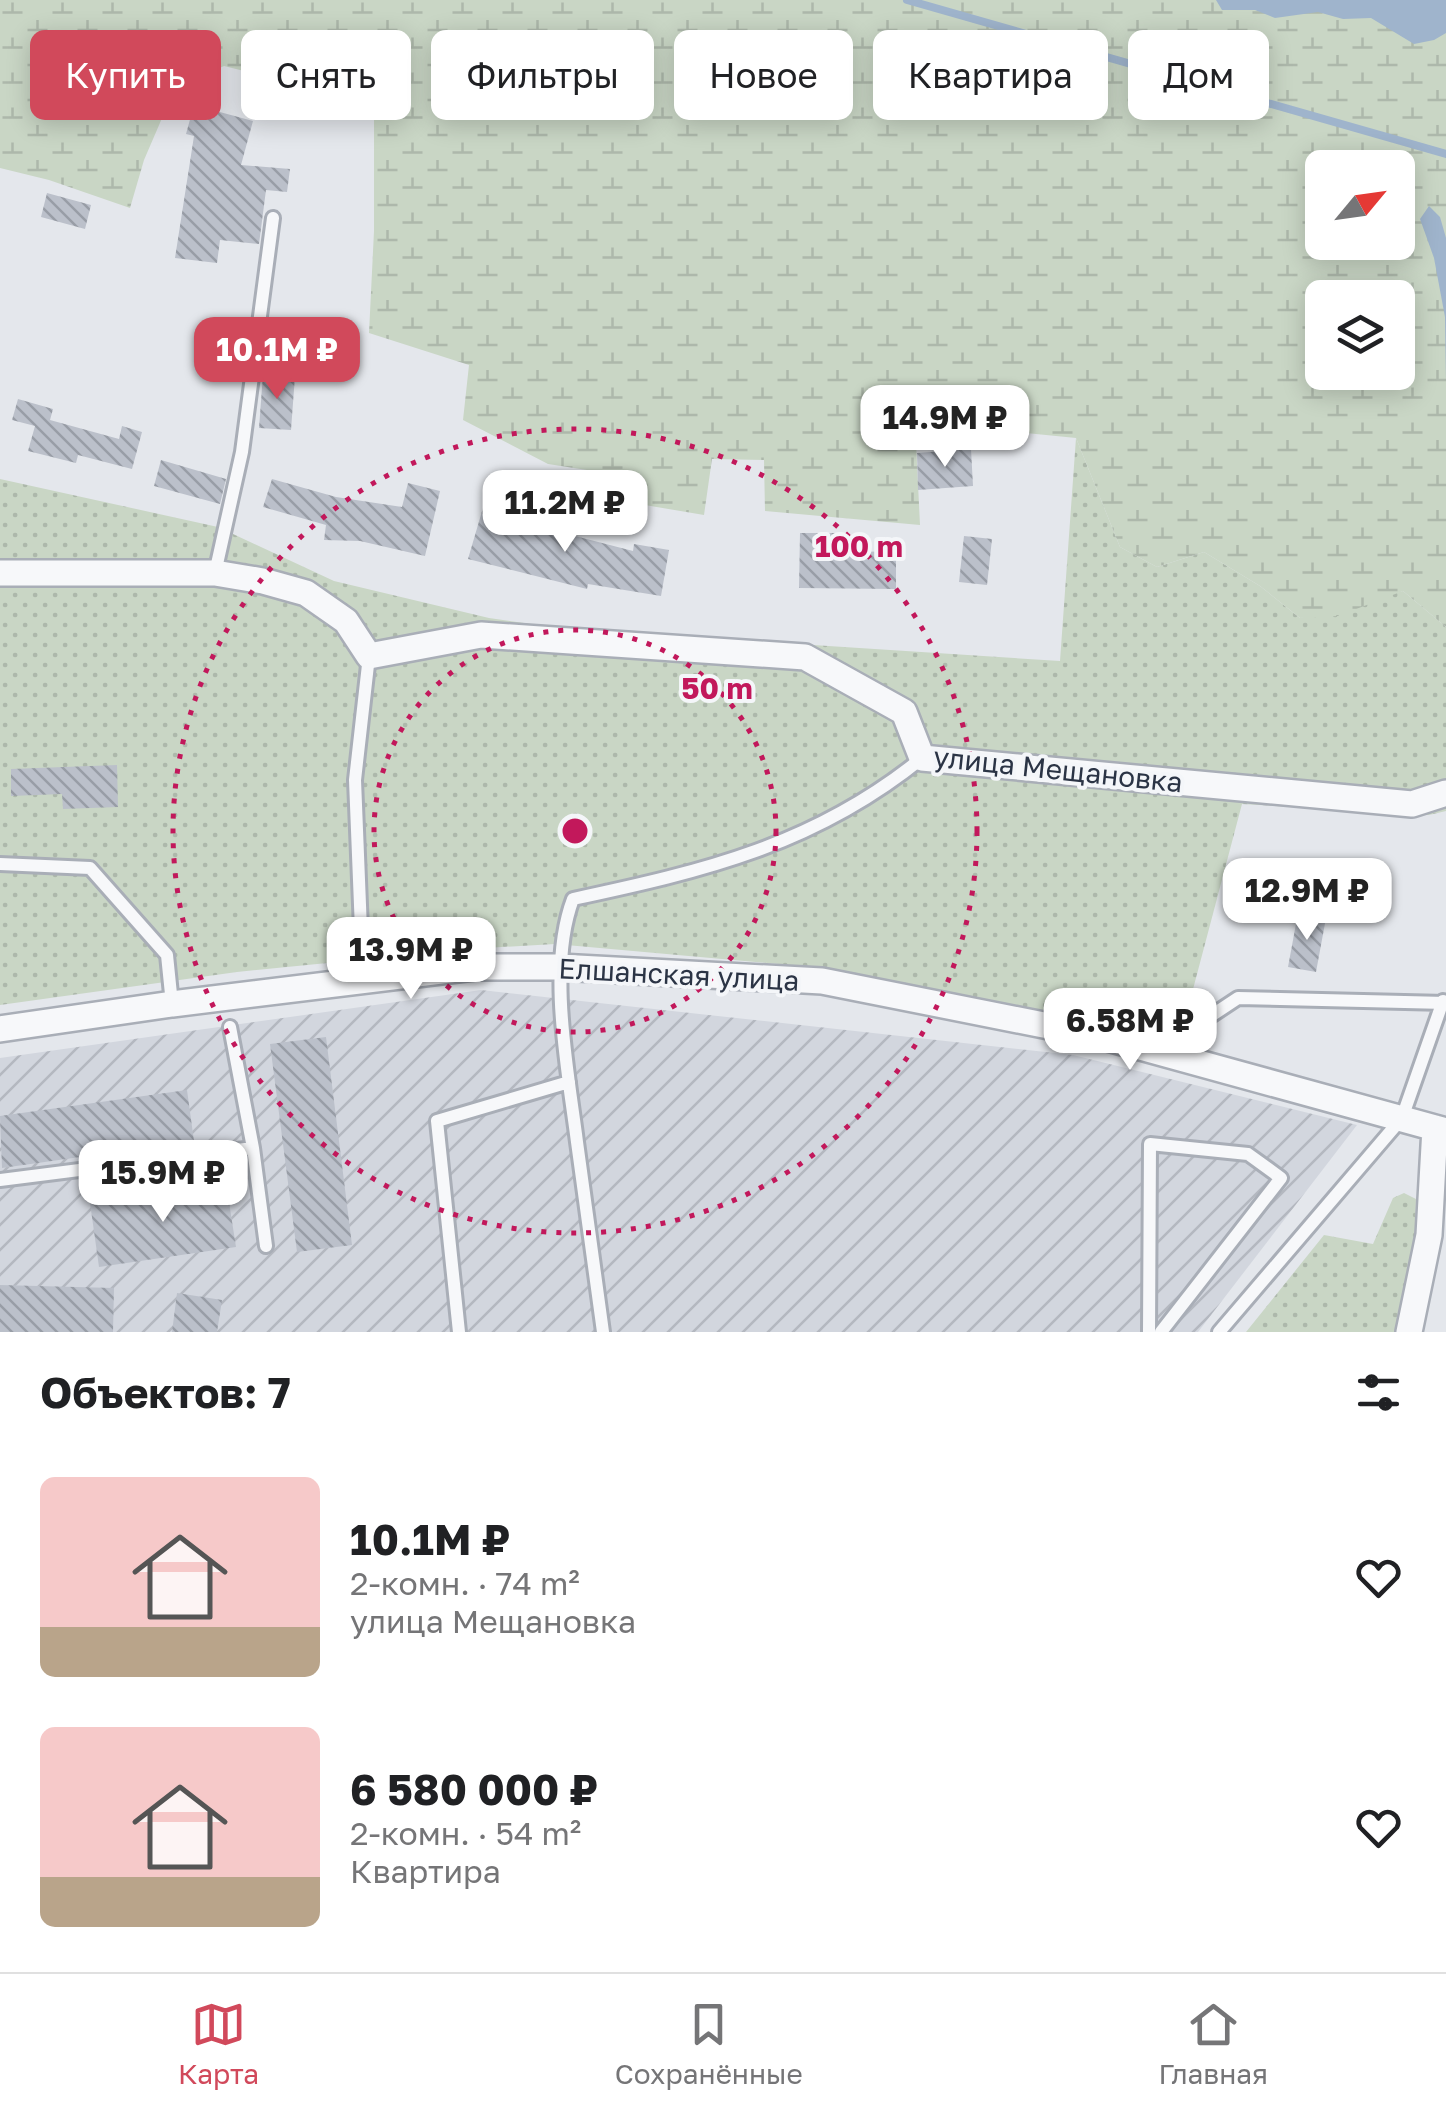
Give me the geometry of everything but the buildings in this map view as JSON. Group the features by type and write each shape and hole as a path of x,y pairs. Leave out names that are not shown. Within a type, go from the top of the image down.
{"street":[{"path":"0,573 214,573 262,580 306,593 346,621 369,656"},
{"name":"улица Мещановка","path":"369,656 481,635 805,658 904,712 922,758 1412,804 1446,793"},
{"name":"Елшанская улица","path":"0,1029 474,967 822,981 1104,1037 1440,1130"},
{"path":"1409,1332 1428,1235 1440,1130"}],"lane":[{"path":"214,573 242,452 273,218"},
{"path":"363,980 355,780 369,656"},
{"path":"603,1332 569,1082 559,968 565,921 573,900 689,874 784,843 891,783 922,758"},
{"path":"0,864 90,868 166,955 172,1004"},
{"path":"1156,1052 1238,998 1444,1002 1402,1118 1219,1332"},
{"path":"230,1027 253,1148 266,1246"},
{"path":"460,1332 437,1121 569,1082"},
{"path":"1149,1332 1150,1144 1248,1154 1281,1178 1162,1332"},
{"path":"0,1180 253,1148"}],"shaded area":[{"path":"481,990 1073,1055 1357,1125 1198,1332 0,1332 0,1058"}],"green space":[{"path":"0,0 1446,0 1446,627 1403,591 1338,616 1300,618 1260,586 1204,552 1157,567 1120,547 1076,438 915,422 920,525 765,511 764,460 712,459 704,515 633,503 632,477 548,464 463,420 469,365 369,333 374,120 411,120 411,30 241,30 241,70 221,67 221,30 30,30 30,120 161,120 130,208 0,168"},
{"path":"1076,438 1120,547 1157,567 1204,552 1260,586 1300,618 1403,591 1446,627 1446,811 1429,815 1242,804 1178,1046 1103,1023 824,968 555,944 237,972 0,1005 0,479 218,527 334,581 489,618 617,636 1060,661"},
{"path":"1404,1193 1416,1199 1414,1269 1397,1332 1246,1332 1324,1235 1373,1244 1393,1198"}],"water":[{"path":"1216,0 1446,0 1446,33 1414,44 1371,18 1343,19 1318,12 1275,18 1255,10 1222,10"},
{"path":"1429,206 1440,217 1446,238 1446,381 1445,317 1434,258 1420,219"}],"waterway":[{"path":"907,0 1446,154"}]}
